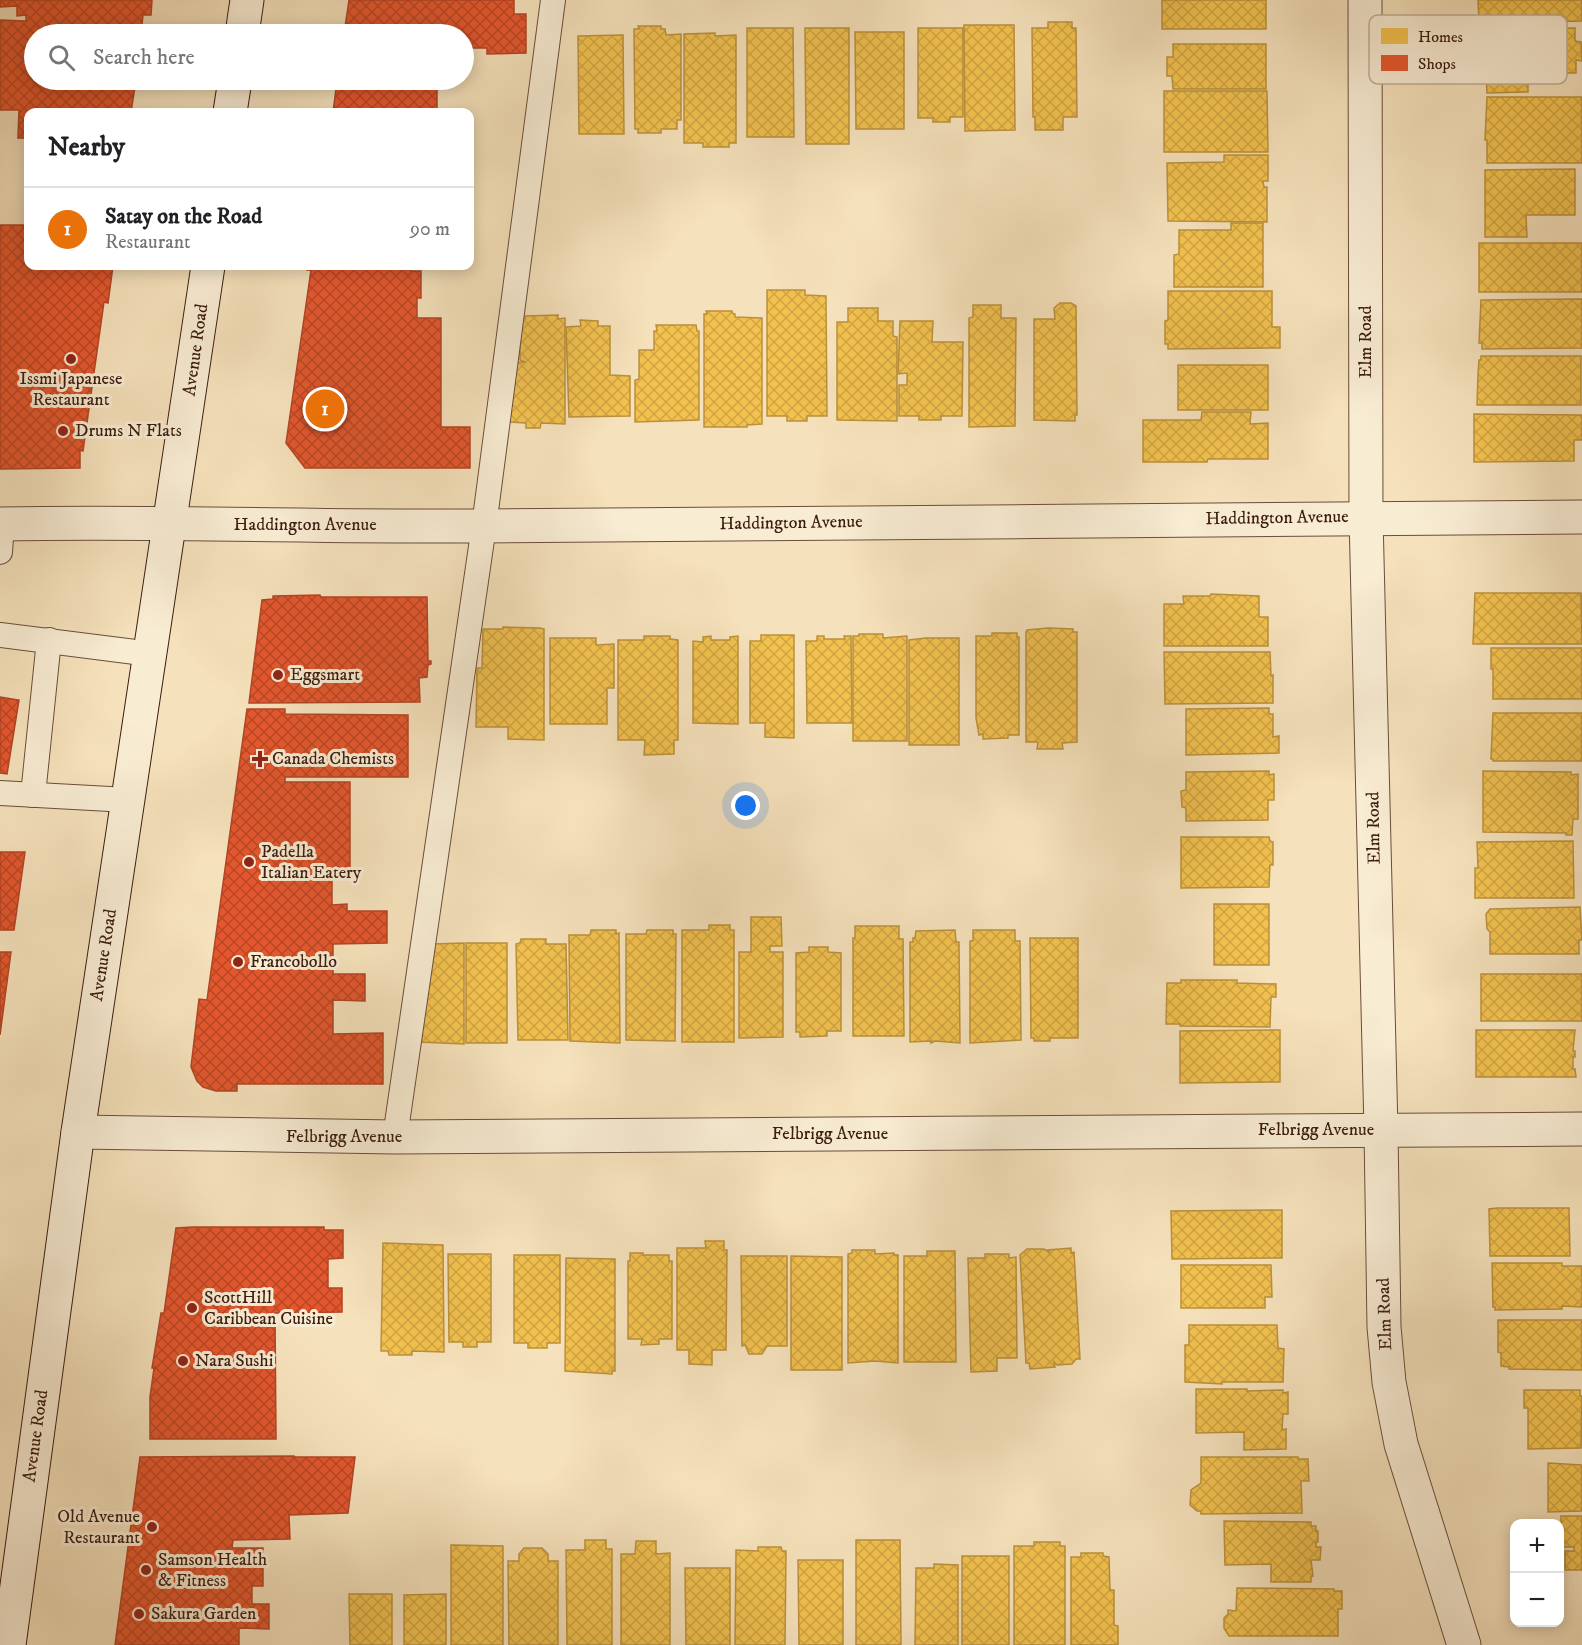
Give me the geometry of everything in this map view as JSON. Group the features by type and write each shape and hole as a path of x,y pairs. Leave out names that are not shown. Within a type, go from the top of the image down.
{"street":[{"path":"243,24 247,0"},
{"name":"Elm Road","path":"1365,0 1366,517 1382,1130 1384,1328 1389,1382 1401,1444 1464,1645"},
{"path":"231,108 233,90"},
{"name":"Avenue Road","path":"9,1645 78,1132 207,270"},
{"name":"Haddington Avenue","path":"1,533 96,522 170,525 484,526 1582,517"},
{"name":"Felbrigg Avenue","path":"78,1132 395,1137 1582,1129"}],"lane":[{"path":"395,1137 484,526 553,0"},
{"path":"0,635 151,654"},
{"path":"33,795 49,640"},
{"path":"0,793 128,800"}],"building: Homes":[{"path":"1162,0 1266,0 1266,29 1162,29"},
{"path":"1478,0 1582,0 1582,21 1567,21 1567,15 1479,15"},
{"path":"1048,22 1072,22 1072,28 1076,28 1077,117 1063,117 1063,130 1035,130 1035,117 1033,117 1032,28 1048,28"},
{"path":"964,25 1014,25 1015,130 965,131"},
{"path":"638,26 661,26 661,29 665,29 666,35 681,34 681,120 677,120 677,129 661,129 661,133 638,133 638,129 635,129 634,29 639,29"},
{"path":"747,28 793,28 794,137 747,137"},
{"path":"805,28 849,28 849,144 806,144"},
{"path":"918,28 963,28 963,117 950,117 950,122 933,122 933,118 918,118"},
{"path":"1567,28 1575,28 1575,41 1581,42 1582,61 1576,60 1576,73 1567,73"},
{"path":"855,32 904,32 904,129 856,129"},
{"path":"715,33 715,36 736,35 736,143 729,143 729,147 703,147 703,143 684,143 684,34"},
{"path":"623,35 624,134 579,134 578,36"},
{"path":"1173,44 1266,44 1266,89 1173,89 1172,76 1167,76 1167,57 1173,57"},
{"path":"1487,84 1528,84 1528,92 1487,93"},
{"path":"1164,91 1267,91 1268,152 1164,152"},
{"path":"1487,97 1582,97 1582,163 1487,163 1487,140 1485,140"},
{"path":"1224,155 1268,155 1268,181 1263,181 1264,187 1267,187 1267,222 1168,221 1167,163 1224,162"},
{"path":"1575,169 1575,215 1526,215 1527,237 1485,237 1485,170"},
{"path":"1231,223 1263,223 1263,287 1174,287 1174,255 1179,254 1179,230 1231,230"},
{"path":"1479,243 1582,243 1582,292 1479,292"},
{"path":"767,290 805,290 805,295 826,296 827,416 807,416 807,421 787,421 787,416 767,416"},
{"path":"1168,291 1272,291 1272,327 1280,327 1280,348 1168,349 1168,344 1165,344 1165,321 1168,320"},
{"path":"1582,299 1582,348 1482,349 1482,343 1479,343 1481,300"},
{"path":"1060,303 1071,303 1076,306 1077,415 1075,415 1075,421 1034,420 1034,319 1055,319 1054,308"},
{"path":"973,305 1001,305 1001,318 1016,318 1015,426 969,427 969,318 973,317"},
{"path":"848,308 878,308 878,321 893,321 893,336 897,337 897,421 837,420 837,322 848,322"},
{"path":"706,311 732,311 735,317 762,318 762,424 747,425 747,427 704,427 704,314 707,314"},
{"path":"558,315 558,319 565,318 565,424 541,423 540,428 526,428 526,423 508,422 512,363 525,362 520,360 520,319 525,319 525,316"},
{"path":"580,320 598,321 598,326 610,326 610,375 630,376 630,416 569,417 566,327 581,326"},
{"path":"900,321 933,321 932,342 963,342 962,416 941,416 941,420 919,420 919,416 899,416 899,385 907,385 907,373 898,374"},
{"path":"656,325 696,325 699,331 699,420 635,422 635,380 639,379 639,350 654,350"},
{"path":"1481,356 1581,356 1581,405 1477,405"},
{"path":"1178,365 1268,365 1268,410 1178,410"},
{"path":"1202,412 1251,412 1250,424 1268,423 1268,459 1143,462 1143,420 1201,420"},
{"path":"1474,414 1582,415 1582,440 1574,440 1574,461 1474,462"},
{"path":"1475,593 1581,593 1582,644 1473,644"},
{"path":"1211,594 1259,596 1259,617 1268,617 1268,646 1164,646 1164,604 1184,604 1183,596 1210,596"},
{"path":"503,627 544,629 544,740 508,739 508,727 476,727 477,668 482,668 483,629 503,629"},
{"path":"1048,628 1073,629 1073,632 1077,632 1077,742 1062,743 1063,749 1037,749 1038,742 1026,742 1026,632"},
{"path":"992,633 1017,633 1019,637 1019,735 983,739 983,734 979,735 976,718 976,636 992,636"},
{"path":"859,634 883,634 883,638 907,636 907,741 853,741 853,636 859,636"},
{"path":"761,635 794,635 794,738 765,737 765,723 750,723 750,641 761,641"},
{"path":"644,636 670,636 670,639 678,640 678,740 674,740 674,754 644,755 645,740 618,740 618,640 644,640"},
{"path":"711,636 711,640 730,640 730,637 738,636 738,724 693,723 693,641 703,642 703,637"},
{"path":"817,636 824,636 824,639 845,639 844,636 851,636 852,723 807,723 806,641 817,641"},
{"path":"550,638 596,638 596,645 614,644 614,688 607,688 607,724 550,724"},
{"path":"959,638 959,745 909,745 909,640"},
{"path":"1491,648 1582,648 1582,699 1493,699"},
{"path":"1164,652 1270,652 1273,703 1165,704"},
{"path":"1269,708 1269,714 1273,714 1273,737 1279,736 1279,753 1186,755 1186,709"},
{"path":"1493,713 1582,713 1582,761 1493,761 1491,759"},
{"path":"1269,771 1269,775 1274,774 1274,800 1268,800 1268,820 1186,821 1186,808 1182,807 1181,791 1186,790 1186,772"},
{"path":"1483,771 1578,774 1578,819 1573,819 1572,835 1483,832"},
{"path":"1181,837 1269,837 1273,842 1273,865 1270,865 1269,887 1181,888"},
{"path":"1573,841 1574,898 1475,898 1475,868 1478,868 1477,842"},
{"path":"1214,904 1269,904 1269,965 1214,965"},
{"path":"1580,907 1582,940 1579,940 1579,954 1490,954 1490,932 1487,929 1486,914 1490,909"},
{"path":"751,917 781,917 782,946 770,946 770,952 783,952 783,1037 739,1038 739,952 751,952"},
{"path":"709,925 730,925 730,930 734,930 734,1042 682,1042 682,930 709,930"},
{"path":"855,926 899,926 899,939 903,939 904,1036 853,1036"},
{"path":"591,930 616,930 616,934 619,933 620,1043 570,1041 569,935 590,935"},
{"path":"647,930 673,930 673,934 676,934 675,1041 626,1040 626,934 646,934"},
{"path":"955,930 956,942 959,942 960,1043 910,1042 910,942 913,942 916,931"},
{"path":"973,930 1015,930 1015,941 1020,941 1021,1040 970,1043 970,941 973,941"},
{"path":"1030,938 1078,938 1078,1038 1050,1038 1050,1041 1034,1041 1034,1038 1031,1038"},
{"path":"521,939 546,939 546,944 566,944 568,1040 518,1040 516,944 520,943"},
{"path":"464,943 464,1044 418,1042 432,944"},
{"path":"466,943 507,943 507,1043 466,1043"},
{"path":"809,947 828,947 828,952 841,953 841,1031 827,1031 827,1036 800,1037 800,1032 796,1032 796,953 809,952"},
{"path":"1481,974 1582,974 1582,1021 1481,1021"},
{"path":"1181,980 1237,980 1237,983 1276,984 1276,997 1271,997 1270,1027 1166,1024 1167,983 1181,983"},
{"path":"1280,1030 1280,1082 1180,1083 1180,1031"},
{"path":"1476,1030 1575,1030 1573,1069 1575,1069 1576,1077 1476,1077"},
{"path":"1569,1208 1570,1256 1490,1256 1489,1209"},
{"path":"1282,1210 1282,1258 1172,1259 1171,1211"},
{"path":"705,1241 724,1241 724,1250 727,1250 726,1350 712,1350 712,1365 689,1364 689,1350 677,1350 677,1248 706,1248"},
{"path":"383,1243 443,1245 444,1352 412,1351 412,1355 389,1355 388,1351 381,1351"},
{"path":"1071,1248 1071,1253 1074,1252 1080,1359 1076,1359 1072,1364 1057,1365 1054,1362 1055,1367 1030,1369 1029,1363 1026,1363 1020,1255 1027,1249 1044,1249 1049,1252 1048,1250"},
{"path":"852,1250 875,1250 875,1254 894,1253 898,1255 898,1363 875,1361 848,1363 848,1254 852,1253"},
{"path":"927,1251 955,1251 956,1362 904,1362 904,1256 927,1256"},
{"path":"630,1253 669,1255 669,1261 672,1261 672,1339 659,1339 659,1344 641,1345 642,1339 628,1339 628,1261 630,1261"},
{"path":"448,1254 491,1254 491,1342 477,1342 477,1347 463,1347 463,1342 449,1342"},
{"path":"985,1254 1009,1254 1009,1258 1016,1257 1017,1358 997,1358 997,1371 971,1372 968,1258 985,1258"},
{"path":"514,1255 560,1255 560,1343 547,1343 547,1348 528,1348 528,1343 514,1343"},
{"path":"741,1256 787,1256 787,1346 767,1346 762,1354 749,1354 745,1345 742,1346"},
{"path":"791,1256 842,1257 842,1370 791,1370"},
{"path":"566,1258 615,1259 615,1371 612,1371 612,1374 565,1371"},
{"path":"1492,1263 1562,1263 1562,1266 1582,1266 1582,1307 1495,1310 1493,1307"},
{"path":"1181,1265 1271,1265 1272,1297 1265,1297 1265,1308 1181,1308"},
{"path":"1498,1320 1582,1320 1582,1370 1509,1369 1509,1367 1501,1366 1501,1353 1498,1352"},
{"path":"1189,1325 1277,1325 1278,1348 1284,1349 1283,1382 1222,1382 1222,1384 1185,1382 1185,1345 1189,1345"},
{"path":"1196,1389 1283,1390 1283,1393 1288,1392 1288,1414 1283,1414 1282,1430 1286,1429 1286,1449 1244,1450 1244,1432 1196,1433"},
{"path":"1524,1390 1580,1390 1580,1396 1582,1396 1581,1448 1528,1449 1528,1408 1524,1408"},
{"path":"1201,1457 1298,1457 1298,1459 1308,1459 1309,1481 1301,1481 1302,1513 1201,1514 1201,1511 1197,1511 1190,1505 1191,1490 1201,1483"},
{"path":"1548,1463 1582,1465 1582,1511 1548,1512"},
{"path":"1561,1516 1582,1516 1582,1570 1565,1570 1565,1551 1574,1551 1574,1547 1564,1547 1564,1519 1561,1519"},
{"path":"1224,1521 1311,1522 1311,1526 1316,1526 1316,1531 1318,1531 1316,1547 1321,1547 1320,1560 1311,1560 1313,1576 1311,1582 1271,1582 1271,1564 1225,1565"},
{"path":"585,1540 606,1540 606,1549 612,1549 612,1645 567,1645 566,1550 585,1550"},
{"path":"856,1540 900,1540 901,1645 856,1645"},
{"path":"636,1541 656,1541 656,1554 670,1553 670,1645 621,1645 621,1554 635,1554"},
{"path":"1034,1542 1060,1542 1060,1546 1065,1546 1065,1645 1014,1645 1014,1546 1034,1546"},
{"path":"451,1545 503,1546 503,1645 451,1645"},
{"path":"758,1547 781,1547 782,1551 786,1551 785,1645 735,1645 736,1550 758,1551"},
{"path":"524,1548 542,1548 548,1554 548,1561 558,1561 558,1645 509,1645 508,1561 519,1561 519,1554"},
{"path":"1081,1553 1103,1553 1103,1556 1109,1557 1110,1590 1114,1590 1114,1625 1118,1626 1118,1645 1071,1645 1071,1557 1081,1557"},
{"path":"962,1556 1009,1556 1009,1645 962,1645"},
{"path":"798,1560 843,1560 843,1645 799,1645"},
{"path":"934,1564 958,1565 958,1645 915,1645 916,1568 934,1568"},
{"path":"685,1568 730,1568 730,1645 686,1645"},
{"path":"1237,1588 1342,1591 1342,1609 1338,1609 1338,1636 1229,1636 1224,1628 1224,1618 1228,1610 1236,1611"},
{"path":"349,1594 392,1594 392,1645 350,1645"},
{"path":"446,1594 446,1645 404,1645 404,1595"}],"building: Shops":[{"path":"0,0 152,0 151,15 143,15 142,24 24,24 24,90 134,90 132,108 24,108 24,138 18,138 19,110 0,110 0,20 26,21 26,15 17,16 17,6 0,7"},
{"path":"349,0 514,0 514,14 526,14 526,53 487,54 487,48 474,48 474,24 345,24"},
{"path":"336,90 437,90 437,108 334,108"},
{"path":"0,225 24,225 24,270 112,270 108,303 104,302 83,451 80,450 80,468 0,469"},
{"path":"311,270 421,271 421,298 417,298 417,318 441,318 441,427 470,427 470,468 305,468 286,443"},
{"path":"320,595 321,597 427,597 428,661 431,661 431,664 428,665 427,677 419,678 420,702 249,703 262,600 273,599 273,596"},
{"path":"0,697 19,700 7,774 0,773"},
{"path":"247,709 285,709 285,714 408,715 408,777 285,777 285,782 350,782 350,876 332,876 332,905 347,904 347,911 387,911 387,943 333,944 333,974 365,974 365,1001 333,1000 333,1034 383,1033 383,1084 237,1084 237,1091 216,1091 203,1087 197,1081 191,1067 199,999 207,1000"},
{"path":"0,852 25,852 14,930 0,930"},
{"path":"0,952 11,952 0,1035"},
{"path":"324,1227 324,1230 343,1230 343,1258 328,1259 328,1288 342,1288 342,1312 275,1313 276,1439 150,1439 150,1397 154,1368 152,1368 161,1313 164,1313 176,1228"},
{"path":"140,1457 355,1457 348,1513 289,1515 290,1539 233,1540 232,1548 263,1548 263,1586 252,1586 252,1604 269,1604 269,1629 239,1628 239,1645 115,1645"}],"place":[{"name":"Issmi Japanese Restaurant","path":"71,359"},
{"name":"Satay on the Road","path":"325,409"},
{"name":"Drums N Flats","path":"63,431"},
{"name":"Eggsmart","path":"278,675"},
{"name":"Canada Chemists","path":"260,759"},
{"name":"Padella Italian Eatery","path":"249,862"},
{"name":"Francobollo","path":"238,962"},
{"name":"ScottHill Caribbean Cuisine","path":"192,1308"},
{"name":"Nara Sushi","path":"183,1361"},
{"name":"Old Avenue Restaurant","path":"152,1527"},
{"name":"Samson Health & Fitness","path":"146,1570"},
{"name":"Sakura Garden","path":"139,1614"}]}
